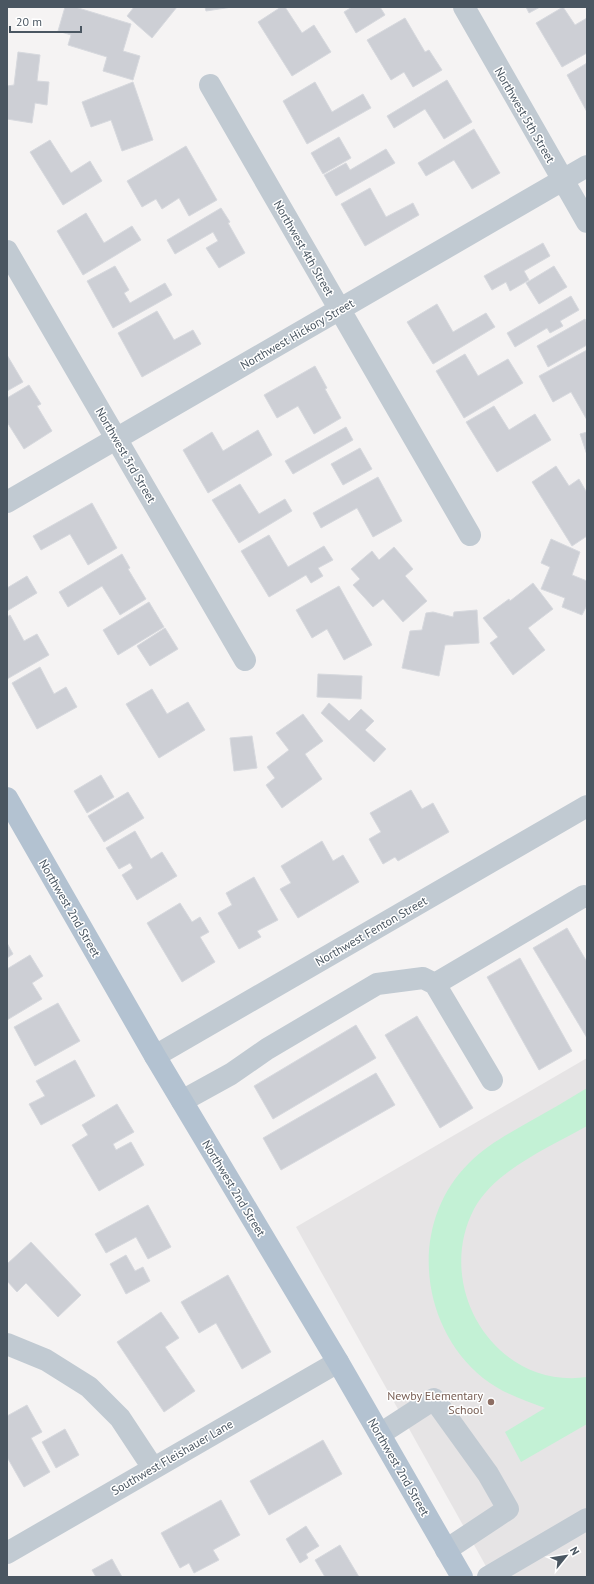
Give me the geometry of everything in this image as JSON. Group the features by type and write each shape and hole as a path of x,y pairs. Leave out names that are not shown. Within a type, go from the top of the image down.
{"main road":[{"name":"Northwest 2nd Street","path":"7,798 155,1056 338,1362 462,1577"}],"street":[{"name":"Northwest 5th Street","path":"464,7 587,222"},
{"name":"Northwest 4th Street","path":"210,85 470,535"},
{"name":"Northwest Hickory Street","path":"7,502 587,166"},
{"name":"Northwest 3rd Street","path":"7,251 245,660"},
{"name":"Northwest Fenton Street","path":"155,1056 587,806"},
{"path":"435,984 584,896 587,897"},
{"path":"182,1101 232,1074 267,1049 377,984 423,978 435,984 492,1080"},
{"path":"7,1344 46,1360 89,1387 120,1418 153,1468"},
{"name":"Southwest Fleishauer Lane","path":"7,1553 338,1362"},
{"path":"380,1434 434,1399 491,1480 508,1509 446,1550"},
{"path":"488,1577 587,1519"}],"shaded area":[{"name":"Newby Elementary School","path":"587,1058 587,1577 492,1577 296,1227"}],"green space":[{"path":"587,1088 587,1126 524,1161 495,1183 483,1195 474,1209 463,1239 462,1270 468,1300 481,1328 500,1350 525,1367 554,1377 587,1377 587,1424 521,1462 505,1432 545,1408 513,1396 498,1388 483,1378 461,1356 445,1330 434,1302 429,1273 430,1243 437,1214 450,1187 469,1163 496,1141"}],"building":[{"path":"65,7 75,7 131,24 123,51 140,56 133,80 103,71 107,57 68,45 71,35 58,31"},
{"path":"134,7 177,7 152,38 127,16"},
{"path":"205,7 232,7 206,11"},
{"path":"281,7 285,7 302,33 314,25 331,52 292,76 258,22"},
{"path":"352,7 380,7 385,15 356,33 344,12"},
{"path":"526,7 540,7 529,13"},
{"path":"563,7 575,25 587,18 587,53 562,67 536,23"},
{"path":"405,18 425,52 429,50 442,70 413,87 404,72 391,80 367,40"},
{"path":"18,52 40,55 37,81 49,82 47,105 35,103 32,123 7,119 7,86 14,85"},
{"path":"587,63 587,112 567,75"},
{"path":"447,80 472,122 444,139 425,109 394,128 387,116"},
{"path":"133,82 153,140 122,151 111,120 91,127 82,102"},
{"path":"315,82 332,112 363,94 371,108 307,144 283,101"},
{"path":"474,129 500,173 472,189 454,160 426,176 418,163"},
{"path":"339,137 351,158 323,174 311,153"},
{"path":"50,140 71,173 90,161 102,181 63,205 30,152"},
{"path":"186,146 217,200 189,216 179,198 162,209 156,199 142,207 127,181"},
{"path":"386,149 395,163 336,196 324,175 346,163 350,170"},
{"path":"370,188 386,217 413,203 419,215 365,246 341,204"},
{"path":"221,208 230,222 228,223 245,253 219,268 206,248 218,241 213,232 175,254 167,240"},
{"path":"86,213 104,243 132,226 141,240 83,275 57,231"},
{"path":"543,243 550,256 524,271 529,280 510,291 506,282 492,290 484,276"},
{"path":"115,266 129,290 124,293 130,303 165,283 172,295 113,328 87,281"},
{"path":"554,266 567,287 539,304 526,283"},
{"path":"571,296 579,310 560,321 563,326 550,333 547,328 515,347 507,333"},
{"path":"437,304 453,332 486,313 495,327 433,364 407,322"},
{"path":"157,311 174,340 193,330 201,344 142,377 118,333"},
{"path":"585,319 587,324 587,345 548,367 537,346"},
{"path":"587,350 587,420 571,392 553,402 539,376"},
{"path":"465,354 478,376 508,359 523,383 464,418 436,371"},
{"path":"7,355 23,382 7,391"},
{"path":"315,366 327,388 325,389 341,418 314,434 298,406 277,418 264,395"},
{"path":"29,385 41,404 37,406 52,431 24,449 7,422 7,398"},
{"path":"494,406 509,430 535,414 551,440 497,472 466,422"},
{"path":"346,427 353,440 293,474 285,461"},
{"path":"258,430 272,455 208,493 183,450 212,432 223,451"},
{"path":"587,432 587,455 580,434"},
{"path":"360,448 372,469 343,485 331,464"},
{"path":"556,466 569,486 579,479 587,493 587,536 572,546 532,482"},
{"path":"378,477 402,521 373,537 357,508 321,528 313,513"},
{"path":"240,484 259,514 285,499 292,511 239,543 212,500"},
{"path":"92,503 117,548 88,565 70,534 41,550 33,536"},
{"path":"269,535 288,567 324,546 333,560 318,568 323,576 311,583 306,575 269,597 241,551"},
{"path":"551,539 580,552 572,575 587,581 587,605 582,615 562,607 565,598 541,589 550,567 541,563"},
{"path":"394,547 413,569 405,576 427,601 403,622 383,599 373,607 353,585 360,579 351,569 372,551 379,560"},
{"path":"122,554 130,568 128,569 146,599 120,615 102,586 68,607 59,592"},
{"path":"27,576 37,593 7,611 7,588"},
{"path":"533,583 553,609 528,628 545,650 513,675 490,643 498,637 483,618 509,599 510,601"},
{"path":"339,586 372,645 344,660 327,629 312,638 296,610"},
{"path":"149,602 164,627 118,655 103,630"},
{"path":"477,610 479,643 445,645 439,676 402,668 410,631 422,630 426,613 433,612 453,617 454,612"},
{"path":"10,615 24,641 37,634 49,655 7,679 7,617"},
{"path":"165,628 178,649 150,666 137,646"},
{"path":"40,667 54,694 66,687 77,707 37,729 12,683"},
{"path":"318,674 362,676 361,699 317,697"},
{"path":"152,689 167,714 188,702 205,730 159,758 126,704"},
{"path":"329,703 349,721 361,709 374,721 365,730 386,749 374,762 321,713"},
{"path":"303,714 323,741 305,754 322,779 282,808 266,785 275,778 267,767 289,750 276,733"},
{"path":"252,736 257,768 234,771 230,738"},
{"path":"101,775 114,797 87,813 74,791"},
{"path":"411,790 422,809 433,803 449,832 398,861 395,857 383,864 369,839 381,832 370,813"},
{"path":"128,792 144,818 104,842 88,816"},
{"path":"135,831 151,859 162,852 177,876 137,900 122,875 133,868 130,863 119,869 106,848"},
{"path":"322,841 333,861 343,855 359,882 298,918 280,889 291,883 281,866"},
{"path":"254,877 278,920 257,931 261,937 239,949 218,913 232,905 226,893"},
{"path":"180,903 192,922 200,917 209,932 200,937 215,962 182,982 147,923"},
{"path":"567,928 587,962 587,1038 533,948"},
{"path":"7,943 13,954 7,958"},
{"path":"30,955 43,976 32,983 42,999 7,1020 7,969"},
{"path":"520,958 572,1051 539,1070 487,977"},
{"path":"58,1003 80,1041 35,1066 14,1027"},
{"path":"417,1016 473,1108 440,1128 385,1035"},
{"path":"356,1025 376,1058 273,1119 254,1086"},
{"path":"75,1060 95,1096 41,1125 29,1104 45,1096 36,1081"},
{"path":"376,1073 395,1105 281,1170 263,1138"},
{"path":"117,1104 134,1132 113,1144 116,1150 131,1142 144,1165 99,1191 72,1145 88,1135 82,1125"},
{"path":"148,1205 171,1247 148,1259 136,1237 106,1253 95,1234"},
{"path":"31,1242 81,1295 58,1317 26,1283 17,1292 7,1281 7,1264"},
{"path":"126,1255 135,1271 143,1267 150,1281 126,1294 110,1264"},
{"path":"228,1275 271,1352 242,1369 216,1323 199,1333 181,1302"},
{"path":"161,1312 179,1338 165,1347 195,1391 164,1412 117,1342"},
{"path":"27,1405 42,1432 31,1438 50,1472 24,1487 7,1457 7,1416"},
{"path":"65,1429 79,1455 56,1468 42,1442"},
{"path":"323,1440 342,1474 269,1515 250,1481"},
{"path":"221,1500 240,1535 213,1550 219,1560 194,1573 189,1563 180,1568 161,1533"},
{"path":"306,1526 319,1546 306,1554 308,1558 300,1563 286,1539"},
{"path":"340,1545 359,1577 325,1577 315,1560"},
{"path":"112,1559 122,1577 96,1577 92,1570"}],"place":[{"name":"Newby Elementary School","path":"491,1402"}]}
